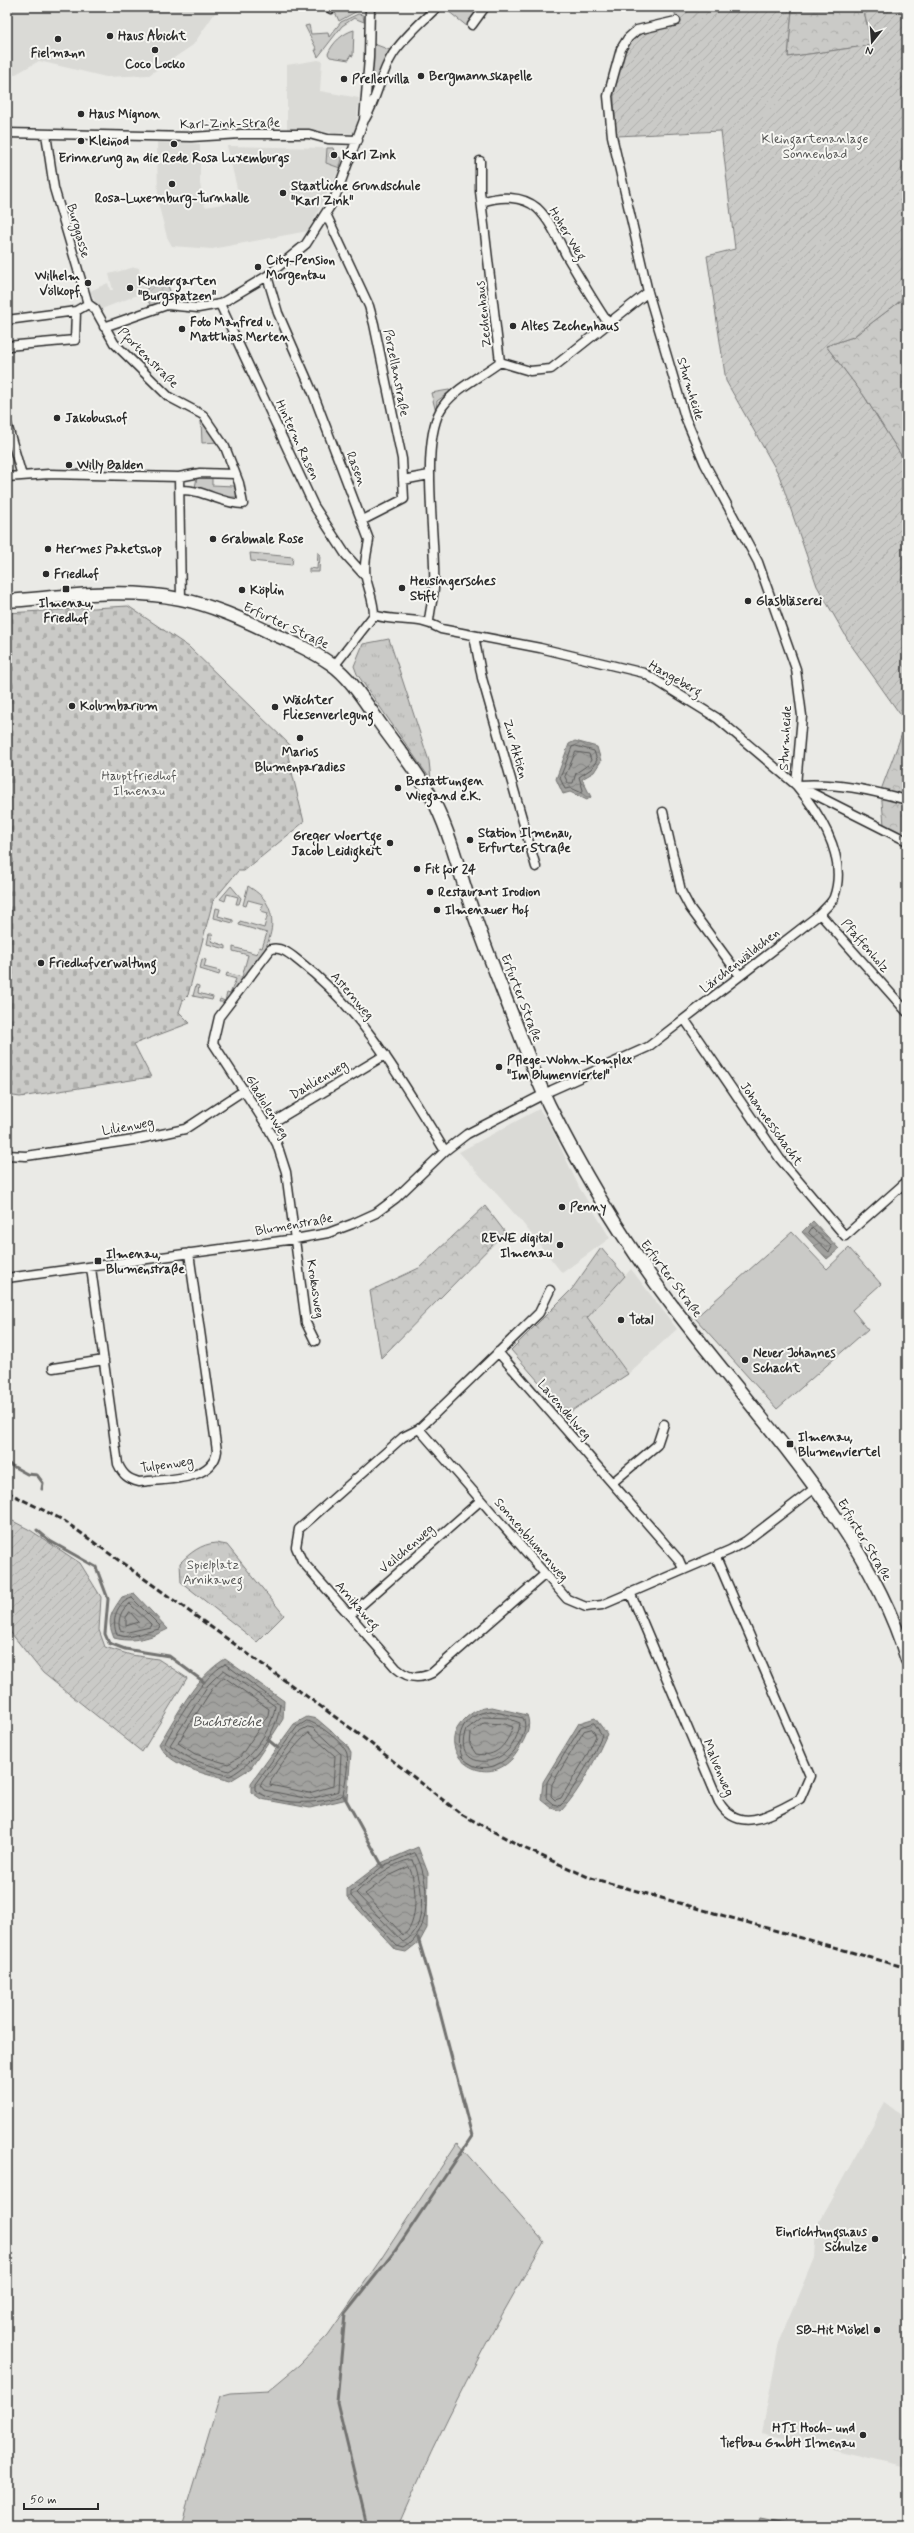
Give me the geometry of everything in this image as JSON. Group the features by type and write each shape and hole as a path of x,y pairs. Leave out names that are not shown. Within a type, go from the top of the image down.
{"main road":[{"name":"Erfurter Straße","path":"7,601 99,594 146,594 181,599 252,624 298,645 334,666 364,700 431,796 444,826 473,912 527,1056 544,1094 588,1178 620,1234 646,1271 815,1488 871,1577 900,1638 907,1660"}],"street":[{"path":"104,327 167,304 198,308 220,304 267,276 306,244 334,200 358,140 364,120 369,58 370,7"},
{"path":"364,120 371,110 392,55 410,33 437,7"},
{"path":"472,25 485,7"},
{"name":"Sturmheide","path":"676,21 637,30 628,38 618,57 608,96 612,136 648,292 694,441 758,562 790,650 800,691 802,716 796,785"},
{"name":"Karl-Zink-Straße","path":"7,133 191,137 241,134 309,134 328,140 358,140"},
{"name":"Burggasse","path":"46,134 54,188 88,304 95,309 104,327"},
{"name":"Zechenhaus","path":"480,161 482,202 500,362 530,371 551,369 648,292"},
{"name":"Hoher Weg","path":"482,202 494,198 510,198 522,200 536,207 547,220 589,295 608,323"},
{"name":"Porzellanstraße","path":"326,214 369,306 402,459 404,499 362,520"},
{"name":"Rasen","path":"267,276 278,313 313,393 369,540 365,564 366,577 374,606 374,615"},
{"path":"7,320 76,311 88,304"},
{"name":"Hinterm Rasen","path":"220,304 314,506 342,550 366,577"},
{"path":"7,346 74,340 76,311"},
{"name":"Pfortenstraße","path":"104,327 114,343 169,397 203,416 225,447 235,474 242,504 232,504 191,490 180,490"},
{"path":"429,621 434,588 432,493 429,474 436,422 442,407 451,396 500,362"},
{"path":"7,424 22,476"},
{"path":"7,477 49,474 179,477 200,473 235,474"},
{"path":"402,480 429,474"},
{"path":"179,477 181,599"},
{"path":"334,666 374,615"},
{"name":"Hangeberg","path":"374,615 388,620 429,621 441,629 540,648 644,673 717,718 796,785 907,841"},
{"name":"Zur Aktien","path":"474,636 482,678 536,867"},
{"path":"796,785 829,783 877,792 907,800"},
{"name":"Lärchenwäldchen","path":"544,1094 648,1047 685,1020 820,914 834,898 839,868 829,837 815,807 796,785"},
{"path":"663,812 681,891 690,908 740,976"},
{"name":"Pfaffenholz","path":"820,914 907,1012"},
{"name":"Asternweg","path":"219,1016 266,954 276,948 286,951 326,982 385,1055 445,1151"},
{"name":"Gladiolenweg","path":"219,1016 214,1043 277,1144 286,1172 295,1239"},
{"name":"Johannesschacht","path":"685,1020 780,1159 845,1236 907,1180"},
{"name":"Dahlienweg","path":"266,1126 385,1055"},
{"name":"Lilienweg","path":"7,1155 34,1154 134,1140 185,1129 243,1091"},
{"name":"Blumenstraße","path":"7,1278 91,1268 328,1233 352,1224 376,1212 418,1178 445,1151 467,1134 493,1119 544,1094"},
{"name":"Krokusweg","path":"295,1239 306,1323 315,1341"},
{"name":"Tulpenweg","path":"91,1268 118,1464 126,1477 139,1482 199,1474 211,1467 217,1451 189,1253"},
{"path":"419,1429 539,1313 550,1290"},
{"name":"Lavendelweg","path":"498,1352 679,1560 683,1569"},
{"path":"53,1368 104,1360"},
{"path":"612,1483 657,1445 664,1424"},
{"name":"Sonnenblumenweg","path":"419,1429 544,1575 567,1599 586,1607 602,1605 683,1569 716,1557 746,1541 815,1488"},
{"name":"Arnikaweg","path":"419,1429 403,1436 299,1528 296,1547 302,1561 403,1674 423,1678 436,1670 544,1575"},
{"name":"Veilchenweg","path":"350,1615 480,1500"},
{"name":"Malvenweg","path":"630,1592 719,1802 724,1811 732,1816 749,1821 800,1799 810,1776 716,1557"}],"shaded area":[{"path":"7,7 219,7 193,45 149,75 106,77 39,61 7,79"},
{"path":"318,60 322,61 320,91 359,98 356,134 287,129 287,65"},
{"name":"Staatliche Grundschule \"Karl Zink\"","path":"157,142 200,144 200,184 205,207 240,201 227,146 327,148 326,163 340,168 308,231 212,249 172,246 167,237 158,203"},
{"name":"Kindergarten \"Burgspatzen\"","path":"135,267 139,268 140,276 144,280 148,280 150,284 145,292 99,310 90,291 108,283 110,290 113,290 109,274"},
{"path":"539,1109 549,1123 579,1187 610,1238 562,1273 521,1221 459,1152"},
{"path":"631,1269 677,1329 628,1374 587,1318"},
{"path":"885,2103 907,2118 907,2250 905,2255 907,2256 907,2467 762,2433 779,2343 815,2258 817,2225"}],"green space":[{"path":"343,7 359,8 359,10 339,21 334,10"},
{"path":"443,7 481,7 472,16 468,27"},
{"name":"Kleingartenanlage Sonnenbad","path":"674,7 792,7 788,57 872,45 863,7 907,7 907,296 853,337 826,346 864,396 907,465 907,724 851,645 817,586 779,475 726,381 707,256 735,249 721,131 617,136 614,96 617,68 622,55 628,44 638,36 652,31 677,26"},
{"path":"792,7 863,7 872,45 788,57"},
{"path":"358,14 363,15 364,22 354,18 342,26 318,57 315,50 317,50 305,26 309,25 311,34 328,33 329,37 341,22"},
{"path":"354,30 353,56 350,55 349,60 330,57 328,54 335,42 346,33"},
{"path":"374,44 390,50 368,108"},
{"path":"327,148 333,148 335,155 342,158 340,168 326,163"},
{"path":"165,279 174,300 150,305 145,292 150,284"},
{"path":"907,296 907,465 864,396 826,346 853,337"},
{"path":"451,391 437,401 436,412 431,393"},
{"path":"201,420 219,442 202,443"},
{"path":"197,477 212,478 212,485 234,486 238,497 228,497 195,488"},
{"path":"318,552 320,555 319,572 309,572 309,568 317,569"},
{"path":"250,553 293,557 292,565 251,561"},
{"name":"Hauptfriedhof Ilmenau","path":"128,606 189,647 290,745 288,756 304,822 244,871 238,871 213,901 188,995 183,1000 179,1012 190,1023 134,1044 151,1077 20,1097 7,1095 7,613"},
{"path":"389,639 429,761 431,780 357,674 354,666 363,644"},
{"path":"906,723 907,836 884,825 881,790"},
{"path":"231,886 241,898 239,904 236,904 238,897 227,894 225,901 220,899"},
{"path":"248,886 261,895 265,900 271,915 271,929 268,942 262,955 227,1002 219,1002 220,999 225,1001 227,993 230,994 236,979 226,976 227,973 242,977 248,955 233,951 233,947 257,954 259,947 262,948 267,933 239,925 240,921 264,928 268,913 261,911 263,904 248,900 246,906 243,905"},
{"path":"216,908 220,909 218,916 233,920 233,923 214,918"},
{"path":"209,934 213,934 211,941 226,946 226,949 207,944"},
{"path":"202,959 206,960 204,967 220,971 219,975 200,969"},
{"path":"196,985 199,986 198,993 213,997 212,1000 193,996"},
{"path":"485,1206 505,1232 381,1358 370,1291 419,1268"},
{"path":"792,1232 827,1269 849,1248 881,1284 852,1310 868,1329 777,1409 695,1318"},
{"path":"601,1248 625,1276 587,1318 628,1374 567,1414 511,1350 572,1289"},
{"path":"7,1518 30,1530 80,1563 101,1597 99,1630 105,1647 131,1655 158,1659 187,1678 142,1752 43,1673 7,1628"},
{"name":"Spielplatz Arnikaweg","path":"216,1543 227,1545 284,1615 257,1642 181,1582 180,1563 196,1550 205,1545"},
{"path":"457,2143 544,2242 504,2312 448,2417 398,2526 199,2526 182,2522 220,2396 231,2393 268,2391 299,2365 328,2335 381,2259"}],"water":[{"path":"575,741 597,747 601,761 594,772 582,779 591,797 587,800 570,792 563,794 556,779 569,744"},
{"path":"813,1221 839,1249 827,1259 802,1232"},
{"path":"134,1593 168,1629 142,1639 128,1640 114,1638 110,1621 115,1607 122,1597"},
{"name":"Buchsteiche","path":"225,1659 284,1701 283,1719 251,1768 230,1781 201,1773 180,1764 164,1752 159,1744 196,1686 214,1667"},
{"path":"492,1707 527,1715 529,1724 519,1749 507,1763 494,1770 480,1770 468,1765 458,1756 454,1745 456,1732 465,1719 471,1714 480,1709"},
{"path":"307,1717 317,1719 346,1744 351,1753 347,1799 310,1808 261,1799 251,1792 251,1783 294,1724"},
{"path":"595,1718 607,1734 598,1754 575,1794 568,1803 561,1811 551,1808 541,1800 543,1782 579,1723"},
{"path":"418,1847 428,1873 427,1928 420,1941 406,1952 396,1950 347,1897 347,1889 381,1863"},
{"path":"760,2518 802,2526 757,2526"}],"waterway":[{"path":"7,1463 27,1474 37,1475 43,1483 42,1489"},
{"path":"37,1530 50,1541 96,1567 108,1599 105,1634 109,1643 125,1649 169,1656 204,1682"},
{"path":"267,1739 278,1748"},
{"path":"344,1796 383,1867"},
{"path":"367,2526 337,2402 345,2314 395,2251 472,2136 438,2005 418,1938"}],"railway":[{"path":"7,1492 63,1520 356,1732 461,1814 526,1849 588,1877 907,1968"}],"place":[{"name":"Haus Abicht","path":"110,36"},
{"name":"Fielmann","path":"58,39"},
{"name":"Coco Locko","path":"155,50"},
{"name":"Bergmannskapelle","path":"421,76"},
{"name":"Prellervilla","path":"344,79"},
{"name":"Haus Mignon","path":"81,114"},
{"name":"Kleinod","path":"81,141"},
{"name":"Erinnerung an die Rede Rosa Luxemburgs","path":"174,144"},
{"name":"Karl Zink","path":"334,155"},
{"name":"Rosa-Luxemburg-Turnhalle","path":"172,184"},
{"name":"Staatliche Grundschule \"Karl Zink\"","path":"283,193"},
{"name":"City-Pension Morgentau","path":"258,267"},
{"name":"Wilhelm Völkopf","path":"88,283"},
{"name":"Kindergarten \"Burgspatzen\"","path":"130,288"},
{"name":"Altes Zechenhaus","path":"513,326"},
{"name":"Foto Manfred u. Matthias Merten","path":"182,329"},
{"name":"Jakobushof","path":"57,418"},
{"name":"Willy Balden","path":"69,465"},
{"name":"Grabmale Rose","path":"213,539"},
{"name":"Hermes Paketshop","path":"48,549"},
{"name":"Friedhof","path":"46,574"},
{"name":"Heusingersches Stift","path":"402,588"},
{"name":"Ilmenau, Friedhof","path":"66,589"},
{"name":"Köplin","path":"242,590"},
{"name":"Glasbläserei","path":"748,601"},
{"name":"Kolumbarium","path":"72,706"},
{"name":"Wächter Fliesenverlegung","path":"275,707"},
{"name":"Marios Blumenparadies","path":"300,738"},
{"name":"Bestattungen Wiegand e.K.","path":"398,788"},
{"name":"Station Ilmenau, Erfurter Straße","path":"470,840"},
{"name":"Greger Woertge Jacob Leidigkeit","path":"390,843"},
{"name":"Fit for 24","path":"417,869"},
{"name":"Restaurant Irodion","path":"430,892"},
{"name":"Ilmenauer Hof","path":"437,910"},
{"name":"Friedhofverwaltung","path":"41,963"},
{"name":"Pflege-Wohn-Komplex \"Im Blumenviertel\"","path":"499,1067"},
{"name":"Penny","path":"562,1207"},
{"name":"REWE digital Ilmenau","path":"560,1245"},
{"name":"Ilmenau, Blumenstraße","path":"98,1261"},
{"name":"Total","path":"621,1320"},
{"name":"Neuer Johannes Schacht","path":"745,1360"},
{"name":"Ilmenau, Blumenviertel","path":"790,1444"},
{"name":"Einrichtungshaus Schulze","path":"875,2239"},
{"name":"SB-Hit Möbel","path":"877,2330"},
{"name":"HTI Hoch- und Tiefbau GmbH Ilmenau","path":"863,2435"}]}
